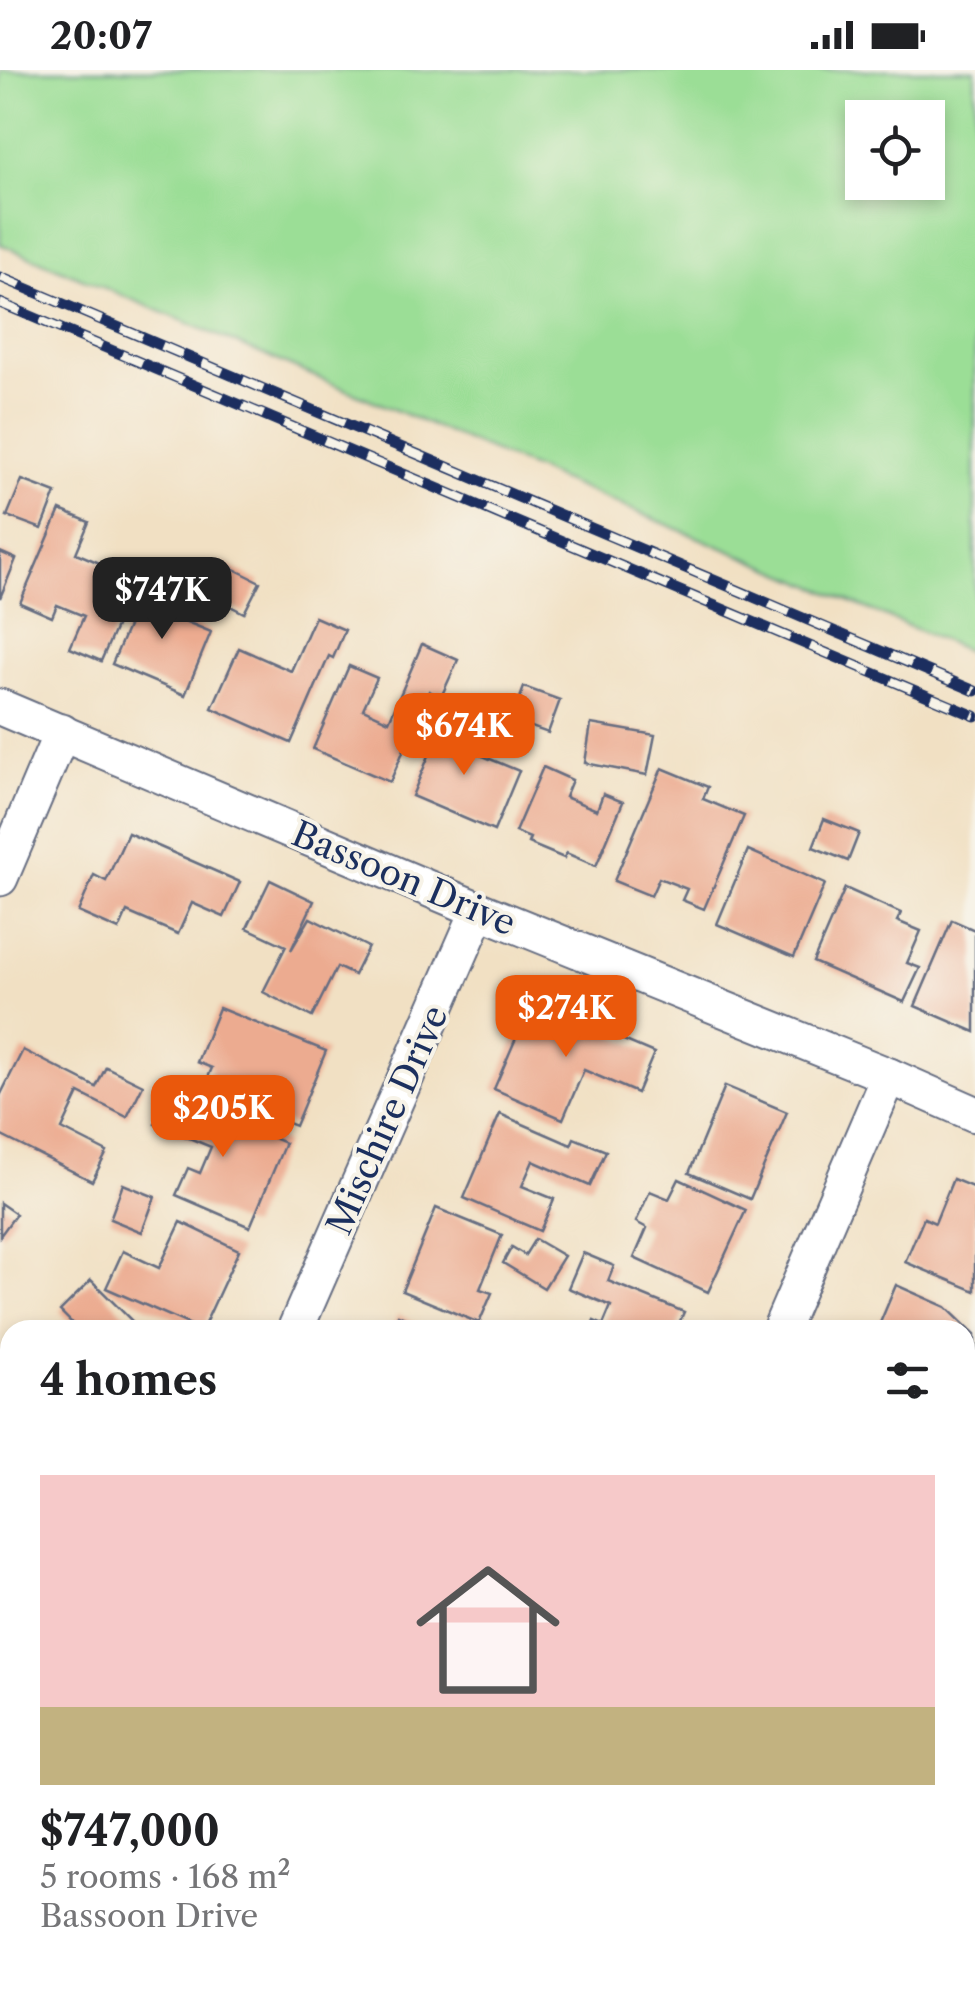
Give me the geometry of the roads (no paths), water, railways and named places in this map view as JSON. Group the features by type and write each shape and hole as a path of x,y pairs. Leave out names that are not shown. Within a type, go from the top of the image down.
{"street":[{"name":"Bassoon Drive","path":"0,707 975,1114"},
{"path":"0,878 62,732"},
{"name":"Mischire Drive","path":"299,1320 479,910"},
{"path":"784,1320 889,1076"}],"railway":[{"path":"0,277 975,691"},
{"path":"0,303 975,716"}]}
